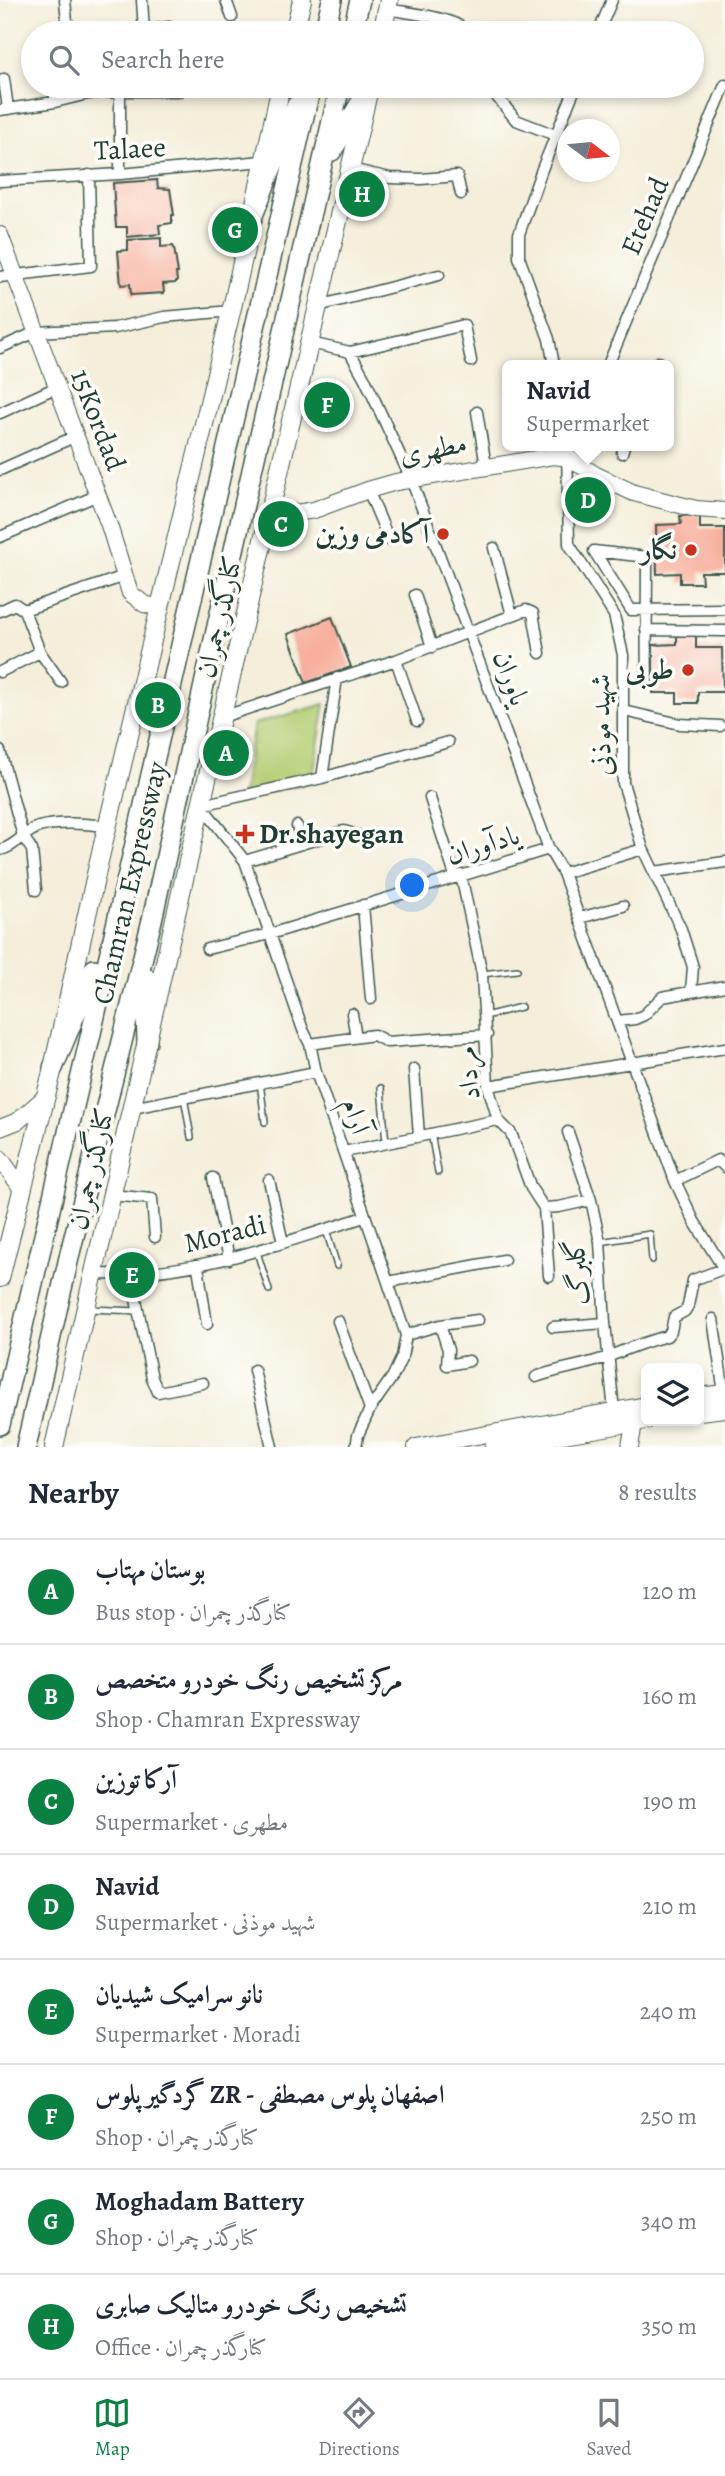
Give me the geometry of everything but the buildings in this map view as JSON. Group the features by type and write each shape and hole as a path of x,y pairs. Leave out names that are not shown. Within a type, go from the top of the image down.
{"highway":[{"path":"327,21 332,0"},
{"path":"355,21 360,0"},
{"path":"250,223 299,98"},
{"name":"Chamran Expressway","path":"0,1425 308,98"},
{"name":"Chamran Expressway","path":"26,1447 144,952 337,98"},
{"path":"320,174 363,98"},
{"path":"53,1068 117,913"},
{"path":"144,952 147,1042"}],"main road":[{"path":"297,21 302,0"},
{"path":"0,1278 53,1068 107,826 231,311 278,98"},
{"name":"کنارگذر چمران","path":"56,1441 367,98"}],"street":[{"path":"65,0 67,21"},
{"path":"142,0 143,21"},
{"path":"226,0 232,17"},
{"path":"603,21 612,0"},
{"path":"388,5 449,21"},
{"path":"4,79 4,110 72,98"},
{"name":"Etehad","path":"610,360 725,85"},
{"path":"117,98 120,174"},
{"path":"498,98 516,120 555,135"},
{"path":"553,360 549,339 519,257 519,234 571,98"},
{"name":"Talaee","path":"0,181 120,174 263,161"},
{"path":"350,169 390,178 457,176 461,194"},
{"path":"8,276 91,266 89,174"},
{"name":"15Kordad","path":"0,235 8,276 36,331 98,495 130,593 144,604 160,608"},
{"path":"318,306 439,275"},
{"path":"0,348 36,331 115,328 164,317 231,311"},
{"path":"310,343 350,352 464,325 471,361"},
{"name":"یاوران","path":"350,352 411,479 549,849 563,873 580,918 674,1181 694,1221 722,1266 720,1270 693,1280 688,1306 674,1317 669,1334 627,1347 609,1357"},
{"path":"0,413 57,387"},
{"path":"477,412 486,466"},
{"path":"0,470 76,436"},
{"name":"مطهری","path":"271,508 305,512 368,490 411,479 553,456 567,451"},
{"name":"شهید موذنی","path":"570,451 569,544 614,615 623,655 623,783 643,849 681,929 693,967 691,991"},
{"path":"571,451 596,475 634,494 696,509 725,511"},
{"path":"368,490 388,540"},
{"path":"0,537 98,495"},
{"path":"494,548 512,615"},
{"path":"647,684 646,630 647,610 647,557 594,551 631,610 647,610 725,609"},
{"path":"24,610 125,576"},
{"path":"415,594 432,647"},
{"path":"0,611 15,604 24,610 40,652 61,682"},
{"path":"222,718 396,660 469,630 529,610 533,613 540,653"},
{"path":"646,630 725,631"},
{"path":"0,672 40,652"},
{"path":"396,660 417,721"},
{"path":"322,778 337,678"},
{"path":"624,711 680,724 720,726"},
{"path":"201,805 322,778 448,742"},
{"path":"1,755 23,836 32,849 36,890"},
{"name":"مرداد","path":"430,798 458,876 482,974 488,1086 498,1120 511,1133 531,1188 544,1208"},
{"name":"آرام","path":"201,805 245,861 310,1044 316,1072 405,1335"},
{"path":"0,850 8,848 39,827 80,823 107,826"},
{"path":"297,826 302,844"},
{"path":"245,861 344,831 360,835"},
{"name":"یادآوران","path":"207,949 270,934 549,849"},
{"path":"563,873 643,849"},
{"path":"654,872 725,862"},
{"path":"363,905 372,999"},
{"path":"580,918 623,905"},
{"path":"618,1021 644,1015 662,997 725,986"},
{"path":"352,1014 356,1037"},
{"path":"310,1044 377,1035 385,1042 486,1035"},
{"path":"488,1086 724,1051"},
{"path":"414,1069 425,1135"},
{"path":"132,1108 316,1072"},
{"path":"0,1128 18,1121 45,1097"},
{"path":"344,1152 498,1120"},
{"name":"گلبرگ","path":"568,1132 591,1200 600,1242 614,1411"},
{"path":"0,1158 22,1189"},
{"path":"674,1181 718,1160 725,1167"},
{"path":"213,1178 229,1259"},
{"path":"269,1180 283,1243"},
{"path":"111,1195 152,1199 155,1237"},
{"path":"549,1276 544,1208 591,1200"},
{"name":"Moradi","path":"93,1274 131,1275 198,1267 257,1252 364,1217"},
{"path":"388,1282 504,1260"},
{"path":"198,1267 207,1324"},
{"path":"131,1275 152,1378 158,1392 203,1383"},
{"path":"704,1395 725,1393 713,1319"},
{"path":"356,1447 358,1435 370,1409 393,1376 402,1357 405,1335 440,1325 478,1320"},
{"path":"338,1321 370,1409"},
{"path":"553,1327 605,1323"},
{"path":"440,1325 448,1350 447,1365 469,1361"},
{"path":"536,1377 609,1357"},
{"path":"254,1370 272,1447"},
{"path":"416,1447 641,1406"},
{"path":"704,1411 725,1409"},
{"path":"492,1447 525,1445 640,1422"},
{"path":"630,1447 640,1422"}],"lane":[{"path":"482,974 517,970"},
{"path":"485,1016 521,1007"},
{"path":"260,1082 265,1122"},
{"path":"381,1088 386,1143"},
{"path":"184,1097 191,1138"},
{"path":"425,1135 439,1172"},
{"path":"326,1230 337,1266"},
{"path":"600,1242 650,1234 652,1259"},
{"path":"257,1252 268,1290"},
{"path":"85,1309 138,1311"}],"green space":[{"path":"325,704 312,782 242,797 254,724"}],"place":[{"name":"تشخیص رنگ خودرو متالیک صابری","path":"362,194"},
{"name":"Moghadam Battery","path":"235,230"},
{"name":"گردگیر پلوس ZR - اصفهان پلوس مصطفی","path":"327,405"},
{"name":"Navid","path":"588,500"},
{"name":"آرکا توزین","path":"281,524"},
{"name":"آکادمی وزین","path":"443,534"},
{"name":"نگار","path":"691,550"},
{"name":"طوبی","path":"688,670"},
{"name":"مرکز تشخیص رنگ خودرو متخصص","path":"158,705"},
{"name":"بوستان مهتاب","path":"226,753"},
{"name":"Dr.shayegan","path":"245,834"},
{"name":"نانو سرامیک شیدیان","path":"132,1275"}]}
